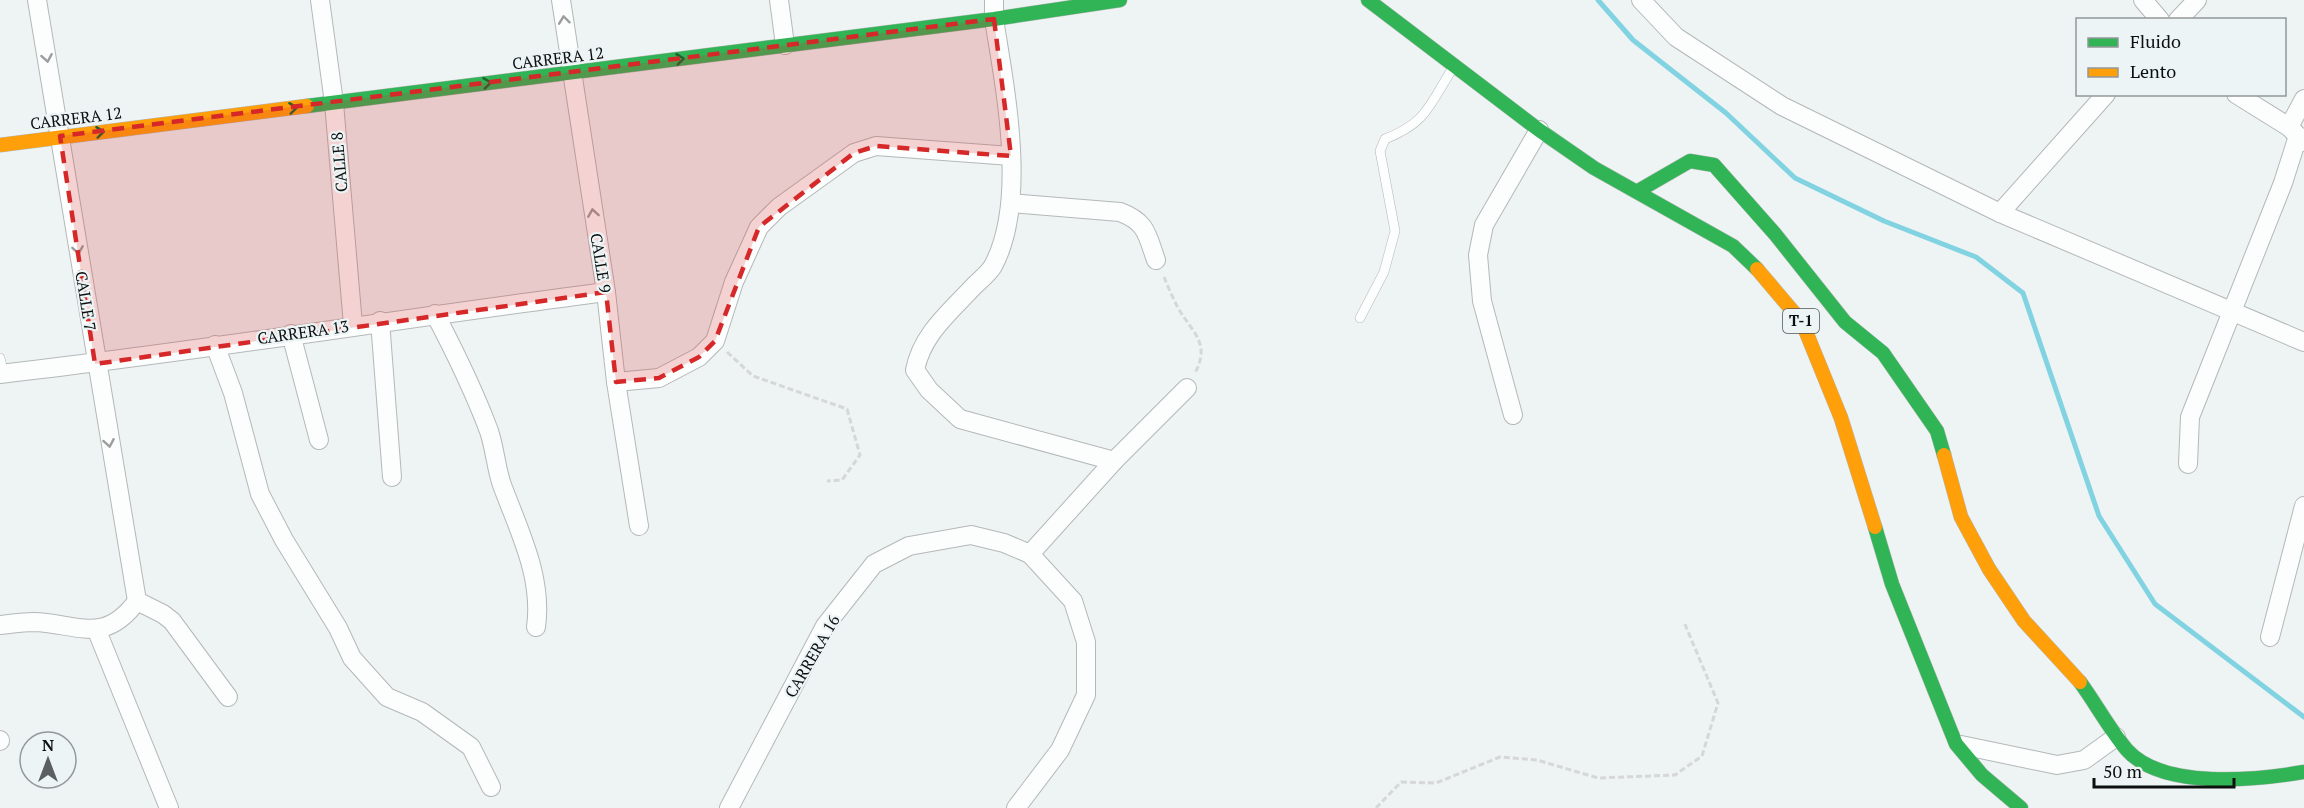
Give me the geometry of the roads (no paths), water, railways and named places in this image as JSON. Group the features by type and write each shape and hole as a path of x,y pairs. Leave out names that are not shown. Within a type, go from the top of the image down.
{"main road":[{"name":"CARRERA 12","path":"0,145 994,19 1120,0"},
{"name":"T-1","path":"1368,0 1539,130 1594,168 1733,246 1768,280 1802,322 1840,418 1892,584 1956,744 1982,775 2021,808"},
{"path":"1638,191 1690,161 1714,165 1775,234 1845,322 1864,335 1883,354 1937,431 1961,517 1989,569 2024,621 2077,677 2116,737 2128,751 2152,769 2196,777 2260,779 2304,772"}],"street":[{"name":"CALLE 7","path":"37,0 95,364 137,601"},
{"name":"CALLE 8","path":"320,0 334,103 352,325"},
{"name":"CALLE 9","path":"561,0 606,291 616,382 639,526"},
{"path":"779,0 785,45"},
{"path":"994,0 994,19 1005,89 1011,156 1011,203 993,267 934,329 919,351 915,370 929,390 960,419 1114,460"},
{"path":"1641,0 1676,37 1782,106 2001,213 2304,342"},
{"path":"2143,0 2158,18"},
{"path":"2180,18 2198,0"},
{"path":"2001,213 2104,96"},
{"path":"2239,96 2297,135"},
{"path":"2188,464 2190,417 2283,183 2297,135 2304,99"},
{"path":"1513,415 1482,301 1478,255 1484,225 1539,130"},
{"path":"616,382 659,378 699,357 715,341 734,282 759,227 779,207 837,163 854,153 876,146 1011,156"},
{"path":"1011,203 1120,212 1134,217 1144,227 1156,260"},
{"name":"CARRERA 13","path":"1,369 95,364 380,321 606,291"},
{"path":"435,314 466,374 490,434 501,479 533,571 539,602 536,627"},
{"path":"380,321 392,477"},
{"path":"291,334 319,440"},
{"path":"215,345 233,393 260,494 284,540 338,628 352,658 387,697 422,712 471,747 491,787"},
{"path":"1030,554 1114,460 1187,388"},
{"path":"2270,637 2304,507"},
{"name":"CARRERA 16","path":"729,808 825,626 874,564 909,546 971,536 1004,543 1030,554 1073,601 1086,642 1086,695 1060,750 1016,808"},
{"path":"0,625 34,622 97,631 123,617 137,601 172,621 228,697"},
{"path":"97,631 169,808"},
{"path":"1956,744 2057,765 2084,760 2116,737"}],"lane":[{"path":"1360,318 1384,272 1395,231 1380,151 1385,139 1409,129 1423,116 1453,66"}],"waterway":[{"path":"1598,0 1633,40 1726,113 1795,178 1884,221 1976,257 2023,293 2099,516 2155,604 2304,717"}]}
